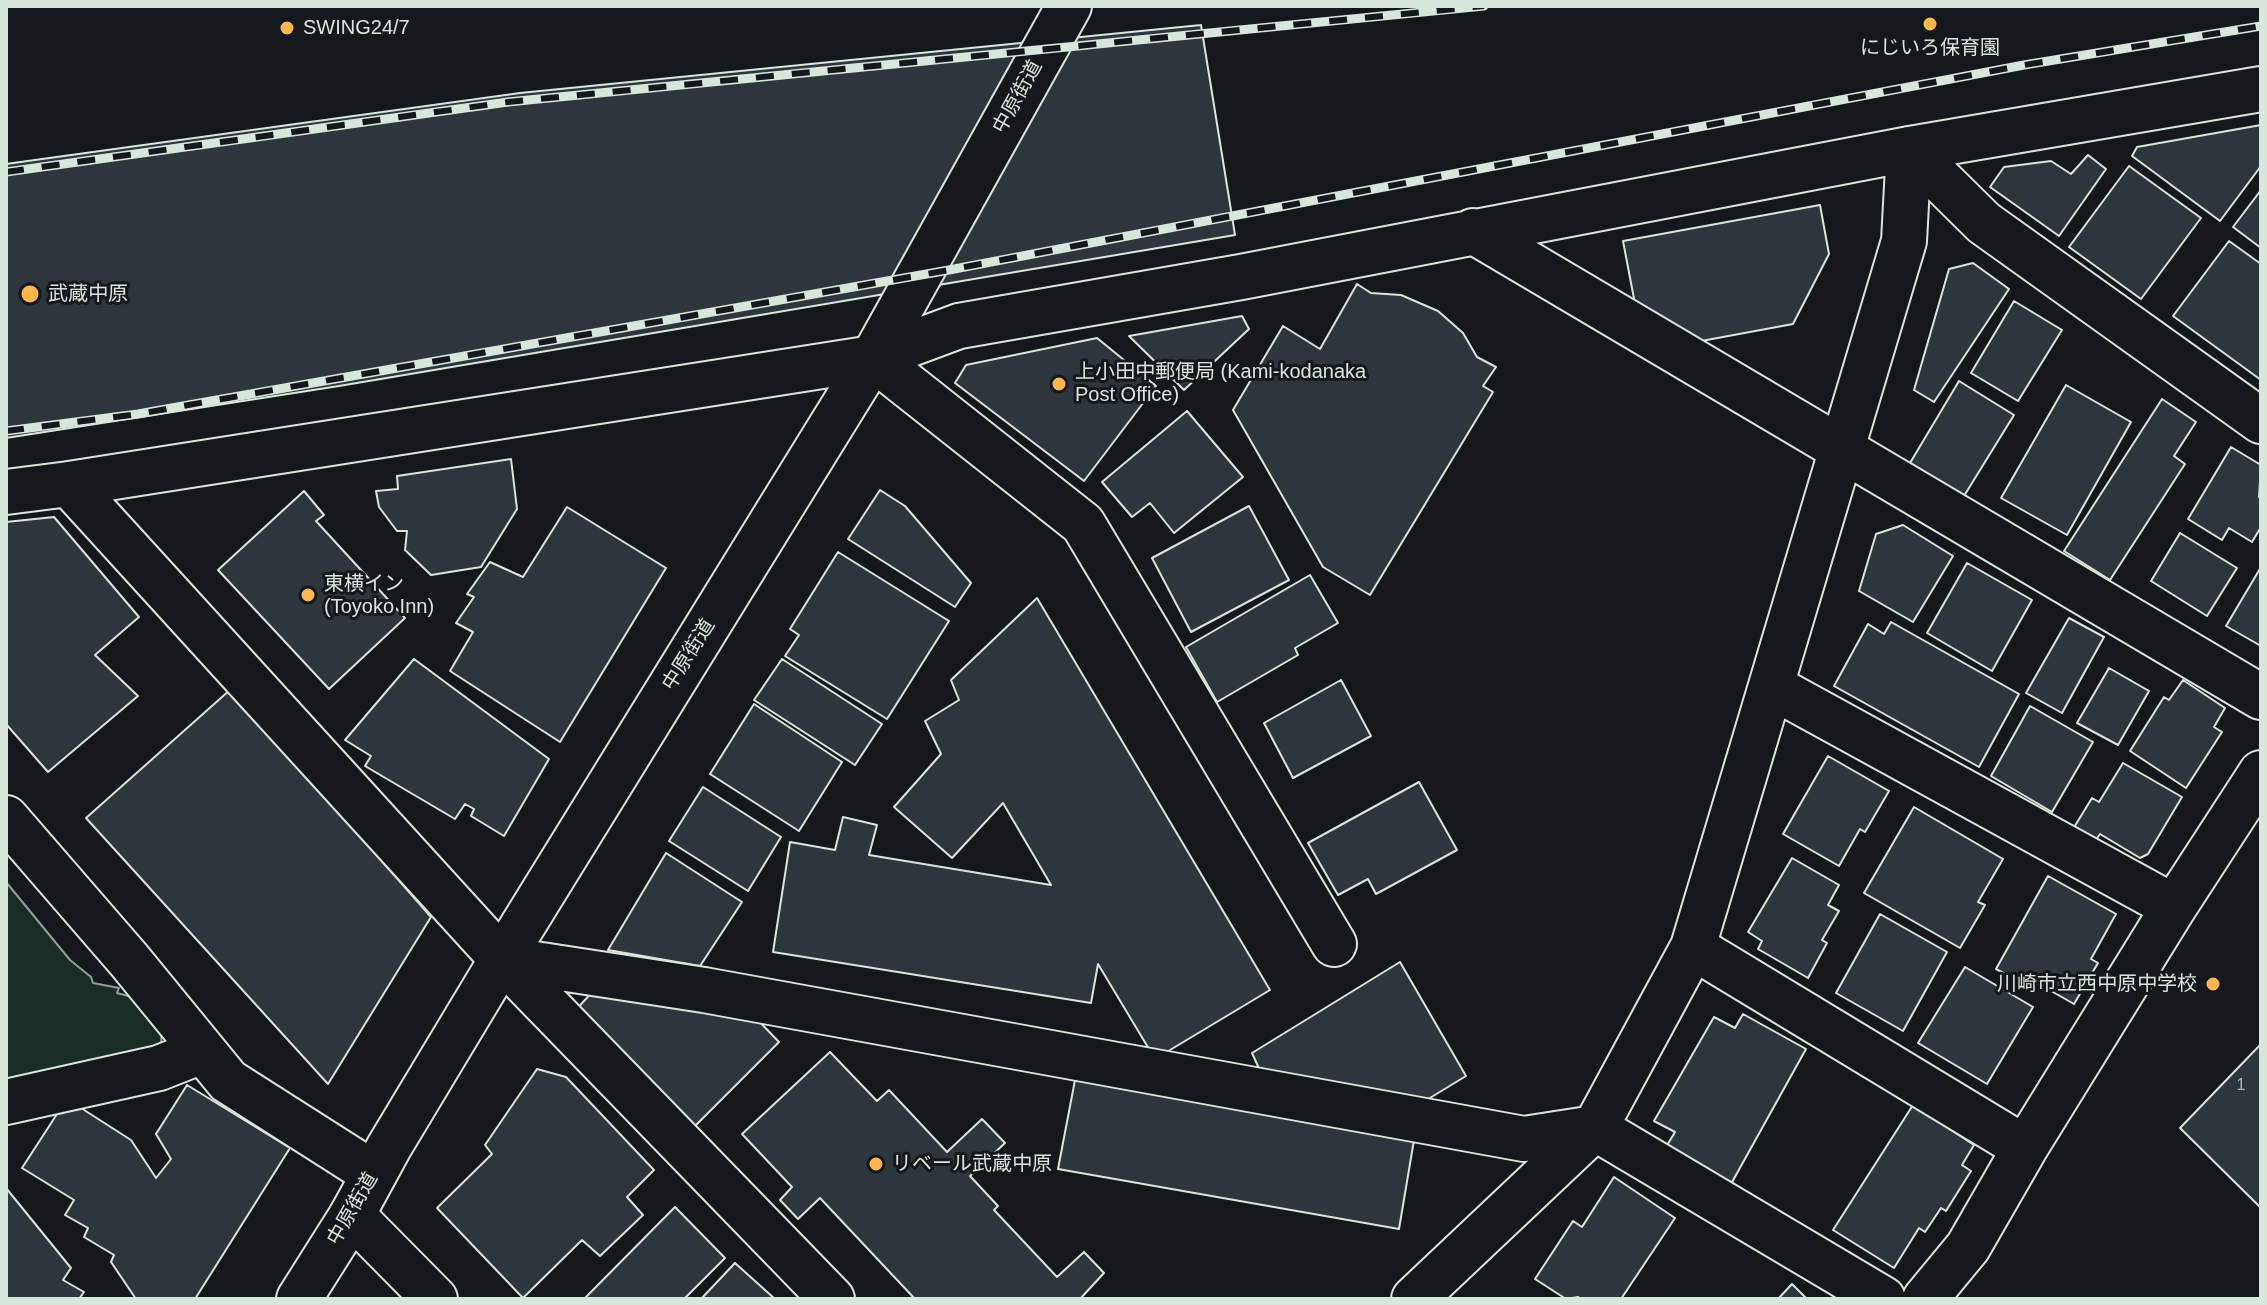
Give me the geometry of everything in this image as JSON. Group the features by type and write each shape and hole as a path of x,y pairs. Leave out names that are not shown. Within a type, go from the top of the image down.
{"street":[{"name":"中原街道","path":"299,1299 352,1215 502,959 873,358 1069,6"},
{"path":"6,492 873,358 959,326 1241,277 1909,149 2261,89"},
{"path":"1909,149 1984,223 2261,421"},
{"path":"1414,1299 1595,1128 1693,947 1904,241 1909,149"},
{"path":"1473,231 2261,697"},
{"path":"873,358 1083,524 1334,944"},
{"path":"69,484 502,959 832,1299"},
{"path":"1771,686 2174,907"},
{"path":"1925,1299 1968,1247 2025,1148 2261,773"},
{"path":"6,818 228,1081 374,1174"},
{"path":"1693,947 2025,1148"},
{"path":"502,959 704,990 1524,1139 1595,1128 1883,1299"},
{"path":"6,1102 159,1068 202,1051"},
{"path":"352,1215 435,1299"}],"green space":[{"path":"6,882 70,960 91,977 93,983 119,988 117,993 139,999 162,1031 161,1043 146,1056 6,1086"}],"building":[{"path":"1201,25 1235,235 339,386 6,438 6,164 520,93"},
{"path":"2261,125 2261,166 2220,221 2132,156 2137,147"},
{"path":"2088,155 2106,169 2059,236 1990,187 2004,167 2051,161 2071,174"},
{"path":"2129,166 2201,218 2141,299 2069,247"},
{"path":"2261,190 2261,248 2233,227"},
{"path":"1820,205 1829,254 1793,324 1696,342 1635,304 1623,241"},
{"path":"2229,241 2261,264 2261,380 2173,316"},
{"path":"1973,263 2009,289 1934,402 1914,390 1949,269"},
{"path":"1357,284 1371,293 1401,295 1438,311 1463,333 1477,357 1496,367 1483,386 1493,392 1370,595 1323,567 1233,410 1283,326 1320,349"},
{"path":"2014,301 2062,330 2018,401 1971,373"},
{"path":"1242,316 1249,329 1184,390 1129,336"},
{"path":"1097,338 1156,386 1084,481 955,383 966,365"},
{"path":"1959,381 2014,415 1964,496 1910,463"},
{"path":"2066,385 2131,422 2067,535 2001,498"},
{"path":"2162,399 2196,422 2174,456 2185,464 2110,580 2064,551"},
{"path":"1187,411 1243,477 1174,533 1150,503 1132,517 1102,482"},
{"path":"2231,447 2261,465 2261,527 2252,542 2229,528 2222,540 2188,519"},
{"path":"511,459 517,509 481,567 431,575 405,550 407,531 397,531 379,507 376,491 398,489 397,476"},
{"path":"880,490 905,506 971,583 955,607 848,539"},
{"path":"304,491 324,515 316,521 405,618 329,689 218,570"},
{"path":"1249,506 1289,580 1191,632 1152,558"},
{"path":"567,507 666,568 560,742 450,671 473,632 456,623 474,597 467,594 490,562 523,577"},
{"path":"54,517 139,617 95,655 138,696 48,772 6,724 6,522"},
{"path":"1903,525 1953,556 1913,622 1859,591 1876,534"},
{"path":"2180,533 2237,568 2207,616 2151,581"},
{"path":"838,552 949,621 887,719 785,656 799,635 790,629"},
{"path":"1967,563 2032,600 1992,671 1927,633"},
{"path":"2261,567 2261,646 2226,626"},
{"path":"1310,575 1338,623 1295,648 1298,655 1217,702 1186,647"},
{"path":"1037,598 1270,990 1155,1059 1098,964 1091,1003 773,952 790,842 835,850 843,817 877,825 869,855 1051,885 1003,803 952,858 894,807 941,754 925,721 959,700 951,680"},
{"path":"2069,618 2104,637 2062,713 2026,693"},
{"path":"1891,622 2019,694 1979,767 1834,686 1868,624 1884,634"},
{"path":"414,659 549,759 504,836 471,816 474,809 465,804 455,819 365,766 371,756 345,740"},
{"path":"782,659 882,724 855,765 754,700"},
{"path":"2109,668 2149,691 2118,745 2077,723"},
{"path":"1341,680 1371,736 1293,778 1264,723"},
{"path":"2183,680 2225,708 2214,727 2222,732 2186,788 2130,751 2164,697 2169,700"},
{"path":"231,689 431,917 328,1084 86,818"},
{"path":"754,704 842,762 799,831 710,774"},
{"path":"2030,706 2093,742 2052,812 1991,776"},
{"path":"1828,756 1889,791 1865,832 1860,829 1839,866 1783,834"},
{"path":"2123,763 2182,797 2148,854 2140,858 2100,834 2095,841 2073,829 2092,798 2099,802"},
{"path":"1419,782 1457,850 1376,894 1368,879 1338,895 1308,843"},
{"path":"703,787 781,837 748,891 669,841"},
{"path":"1914,807 2003,859 1978,902 1985,905 1960,948 1864,893"},
{"path":"666,853 742,902 700,966 608,950"},
{"path":"1792,858 1839,885 1828,905 1839,911 1822,940 1827,943 1808,978 1758,949 1762,941 1748,932"},
{"path":"2048,876 2116,914 2091,959 2098,963 2074,1004 2039,984 2035,990 1996,969"},
{"path":"1880,914 1947,952 1903,1031 1836,993"},
{"path":"1400,962 1466,1076 1425,1101 1261,1073 1252,1053"},
{"path":"1965,967 2033,1007 1987,1084 1918,1043"},
{"path":"595,989 752,1014 779,1042 691,1130 573,1013"},
{"path":"1743,1014 1806,1049 1731,1184 1666,1147 1675,1132 1654,1121 1714,1017 1735,1028"},
{"path":"2261,1044 2261,1208 2180,1128"},
{"name":"リベール武蔵中原","path":"830,1052 877,1101 889,1090 947,1152 982,1119 1005,1143 970,1176 998,1206 994,1210 1057,1277 1084,1252 1104,1273 1080,1299 915,1299 820,1198 798,1219 780,1200 792,1187 742,1134"},
{"path":"537,1069 566,1077 654,1170 627,1197 643,1215 600,1256 582,1240 523,1298 437,1208 492,1154 485,1145"},
{"path":"1075,1080 1414,1140 1399,1229 1058,1169"},
{"path":"187,1085 290,1148 195,1299 136,1299 111,1262 114,1255 84,1237 88,1228 65,1215 74,1200 22,1168 57,1114 81,1108 131,1140 156,1178 171,1159 156,1134"},
{"path":"1913,1105 1974,1145 1962,1165 1971,1171 1946,1211 1941,1208 1925,1232 1919,1228 1894,1268 1833,1230"},
{"path":"1614,1177 1675,1218 1621,1299 1566,1299 1535,1279 1573,1221 1582,1227"},
{"path":"6,1188 71,1268 63,1280 84,1292 79,1299 6,1299"},
{"path":"675,1207 725,1258 684,1299 584,1299"},
{"path":"735,1263 775,1299 701,1299"},
{"path":"1792,1284 1807,1299 1778,1299"}],"railway":[{"path":"6,172 508,102 1484,6"},
{"path":"6,431 138,414 949,270 2024,65 2261,26"}],"place":[{"name":"にじいろ保育園","path":"1930,24"},
{"name":"SWING24/7","path":"287,28"},
{"name":"武蔵中原","path":"30,294"},
{"name":"上小田中郵便局 (Kami-kodanaka Post Office)","path":"1059,384"},
{"name":"東横イン (Toyoko Inn)","path":"308,595"},
{"name":"川崎市立西中原中学校","path":"2213,984"},
{"name":"リベール武蔵中原","path":"876,1164"}]}
